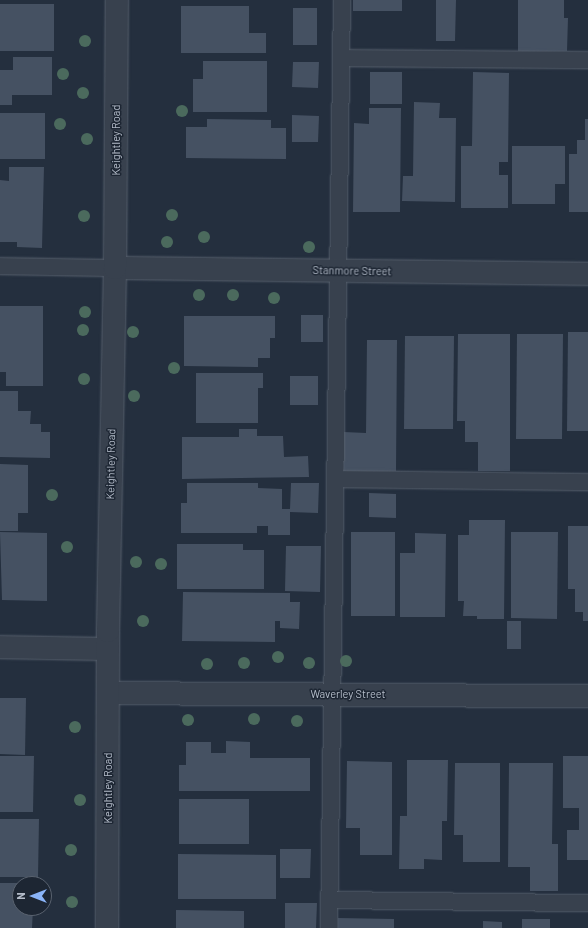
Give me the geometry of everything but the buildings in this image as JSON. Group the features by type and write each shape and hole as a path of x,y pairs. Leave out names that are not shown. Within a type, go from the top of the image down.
{"street":[{"name":"Keightley Road","path":"107,928 108,649 115,268 117,0"},
{"name":"Stanmore Street","path":"115,268 588,274"},
{"path":"0,647 108,649"},
{"name":"Waverley Street","path":"108,693 588,696"}],"lane":[{"path":"329,928 342,0"},
{"path":"341,58 588,60"},
{"path":"0,266 115,268"},
{"path":"336,479 588,482"},
{"path":"330,900 588,903"}]}
